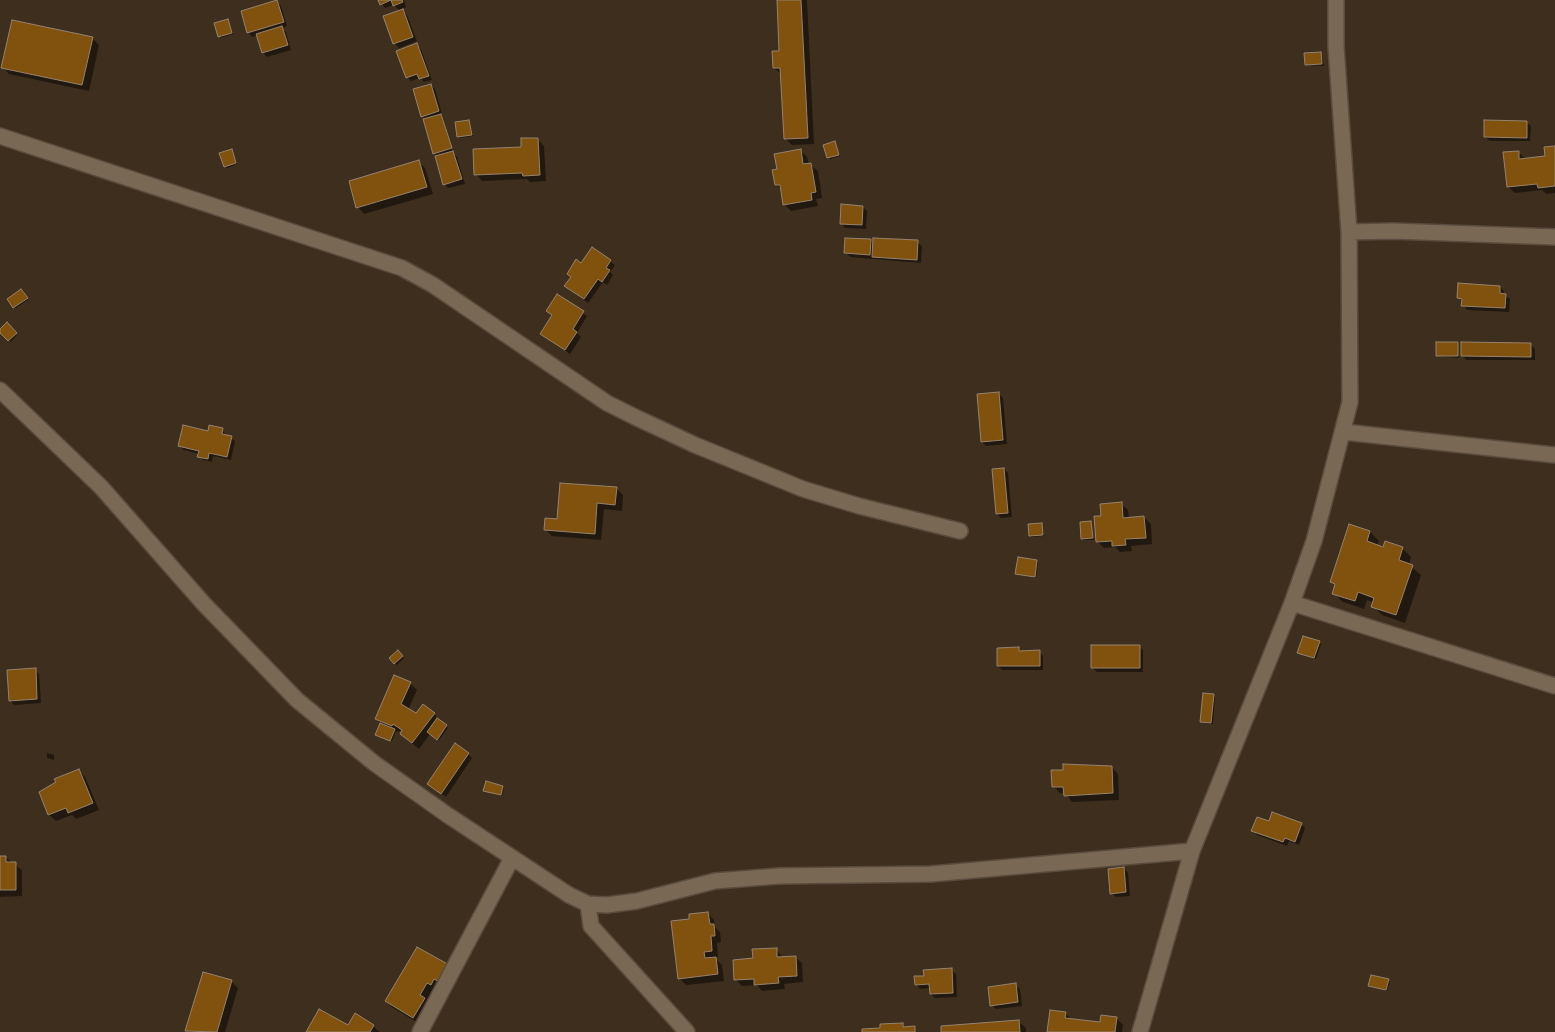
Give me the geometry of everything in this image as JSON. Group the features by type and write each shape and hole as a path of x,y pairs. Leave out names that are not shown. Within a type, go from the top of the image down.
{"street":[{"path":"1140,1032 1192,851 1292,603 1314,541 1344,432 1350,402 1349,232 1336,46 1336,0"},
{"path":"0,136 402,268 433,285 607,403 635,417 695,445 804,489 859,506 960,531"},
{"path":"1349,232 1393,231 1555,238"},
{"path":"0,390 101,487 204,604 297,700 374,764 512,858 569,895 588,904 607,905 637,901 678,888 722,880 779,876 931,874 1192,851"},
{"path":"1344,432 1555,455"},
{"path":"1292,603 1555,686"},
{"path":"420,1032 512,858"},
{"path":"588,904 591,926 687,1032"}],"building":[{"path":"277,0 284,22 247,33 241,11"},
{"path":"378,0 391,0 380,5"},
{"path":"391,0 402,0 403,2 393,6"},
{"path":"777,0 801,0 808,138 784,139 780,68 773,68 772,51 779,51"},
{"path":"403,9 413,37 393,44 383,16"},
{"path":"228,19 232,33 218,37 214,23"},
{"path":"12,20 93,37 82,85 1,68"},
{"path":"282,26 288,45 262,53 256,34"},
{"path":"417,43 429,76 419,79 417,74 406,78 396,51"},
{"path":"1321,52 1322,64 1305,65 1304,53"},
{"path":"431,84 439,111 421,117 413,89"},
{"path":"441,114 452,148 433,154 423,119"},
{"path":"469,120 472,135 457,137 455,122"},
{"path":"1484,120 1527,121 1527,138 1484,137"},
{"path":"521,138 538,138 540,175 523,176 522,173 474,175 473,149 521,147"},
{"path":"835,141 839,155 827,158 823,145"},
{"path":"1555,146 1555,186 1538,188 1537,184 1507,187 1503,152 1519,151 1519,159 1545,156 1544,147"},
{"path":"232,149 236,163 224,167 219,153"},
{"path":"801,149 803,164 811,163 816,192 811,193 812,200 783,205 780,185 775,185 772,170 777,169 774,154"},
{"path":"453,151 462,179 443,185 435,156"},
{"path":"419,160 427,187 356,208 349,181"},
{"path":"841,204 863,206 862,225 840,224"},
{"path":"845,238 871,239 870,255 844,253"},
{"path":"873,238 918,240 917,260 872,257"},
{"path":"592,247 611,260 606,268 610,270 602,282 598,279 584,299 564,286 571,277 567,274 576,259 581,263"},
{"path":"1458,283 1500,286 1500,293 1506,294 1505,308 1461,306 1462,299 1457,298"},
{"path":"21,289 28,298 13,308 7,299"},
{"path":"557,294 584,311 573,329 577,332 565,350 540,334 552,315 546,311"},
{"path":"7,322 17,333 8,341 0,333 0,329"},
{"path":"1436,342 1458,342 1458,356 1436,356"},
{"path":"1461,342 1531,343 1531,357 1461,356"},
{"path":"999,392 1003,440 981,442 977,394"},
{"path":"183,425 208,431 209,425 223,428 222,434 232,436 227,457 209,453 208,459 197,457 199,451 178,446"},
{"path":"1004,468 1008,513 996,514 992,469"},
{"path":"560,483 617,487 615,505 597,503 595,534 544,530 545,518 557,519"},
{"path":"1122,502 1123,518 1144,516 1146,538 1125,539 1126,545 1112,546 1112,541 1096,542 1094,516 1101,516 1100,504"},
{"path":"1091,521 1093,538 1081,539 1080,522"},
{"path":"1042,523 1043,535 1029,536 1028,524"},
{"path":"1349,524 1370,531 1367,541 1383,547 1385,541 1403,547 1399,560 1413,565 1396,615 1371,607 1374,598 1358,592 1355,601 1332,594 1335,584 1330,582"},
{"path":"1018,557 1037,560 1035,577 1015,574"},
{"path":"1303,636 1320,641 1314,658 1297,653"},
{"path":"1091,645 1140,645 1140,668 1091,668"},
{"path":"1019,647 1019,651 1040,650 1040,666 997,666 997,648"},
{"path":"398,650 403,656 394,664 389,658"},
{"path":"36,668 37,699 9,701 7,670"},
{"path":"394,675 411,682 401,704 416,713 423,704 435,713 412,743 400,734 402,730 393,724 392,726 375,719"},
{"path":"1203,693 1214,694 1211,723 1200,722"},
{"path":"437,718 447,725 437,740 427,732"},
{"path":"380,723 395,729 390,741 375,735"},
{"path":"455,743 469,753 441,794 427,784"},
{"path":"1063,764 1112,766 1113,793 1064,796 1063,787 1052,787 1051,770 1063,770"},
{"path":"79,769 93,803 68,813 66,808 48,815 39,792 56,782 54,779"},
{"path":"486,781 503,786 501,795 483,791"},
{"path":"1272,812 1302,823 1295,842 1285,838 1283,842 1251,831 1257,817 1269,821"},
{"path":"0,856 6,856 6,862 16,862 16,890 0,890"},
{"path":"1124,867 1126,892 1110,894 1108,869"},
{"path":"708,912 710,924 714,924 715,936 711,936 712,951 704,952 705,958 716,957 718,974 678,979 671,921 689,919 689,914"},
{"path":"417,947 451,966 441,983 434,979 431,985 427,983 420,995 425,998 413,1018 385,1001"},
{"path":"777,948 777,957 796,956 797,976 778,977 779,983 754,985 754,979 734,980 733,960 753,958 752,949"},
{"path":"952,968 953,993 930,994 929,984 915,985 914,976 924,976 923,970"},
{"path":"203,972 232,980 217,1032 185,1031"},
{"path":"1371,975 1389,979 1386,990 1368,986"},
{"path":"1016,983 1018,1002 990,1006 988,987"},
{"path":"319,1009 348,1025 355,1013 374,1025 370,1032 306,1032"},
{"path":"1050,1010 1066,1012 1065,1018 1100,1022 1101,1015 1117,1017 1115,1032 1047,1032"},
{"path":"1019,1020 1020,1032 941,1032 941,1026"},
{"path":"903,1023 903,1027 915,1026 915,1032 862,1032 862,1029 880,1028 880,1024"}]}
